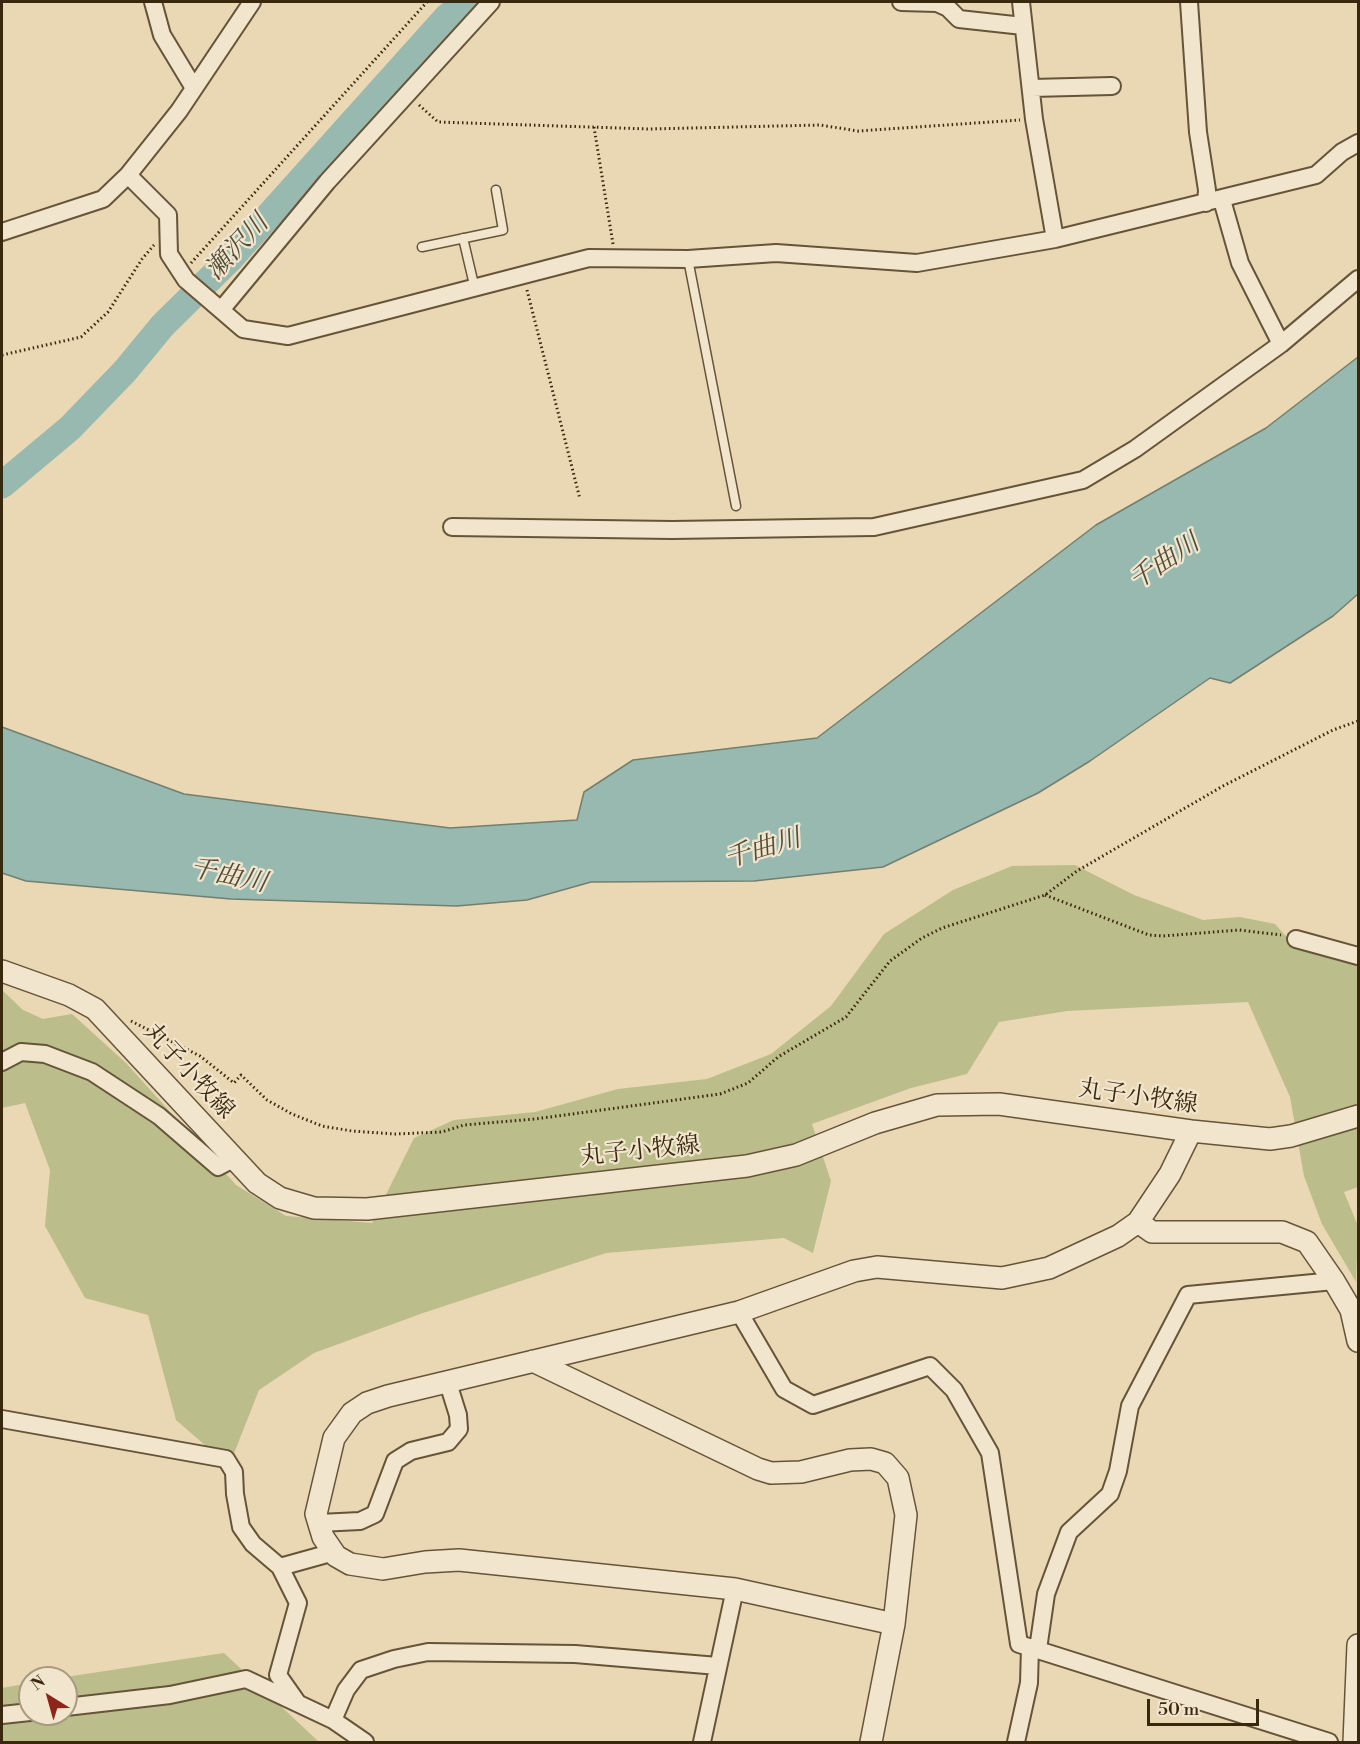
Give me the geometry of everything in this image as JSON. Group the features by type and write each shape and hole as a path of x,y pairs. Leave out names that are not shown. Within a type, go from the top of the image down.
{"street":[{"path":"153,2 162,35 194,88"},
{"path":"2,232 103,199 128,175 194,88 252,2"},
{"path":"216,306 491,2"},
{"path":"901,2 937,3 948,8 959,18 1023,26"},
{"path":"1021,2 1034,118 1055,238"},
{"path":"1189,2 1198,132 1207,190 1214,201 1240,263 1281,344"},
{"path":"1032,88 1112,86"},
{"path":"128,175 168,215 169,254 184,277 243,329 288,336 524,277 589,258 688,259 776,252 917,263 1055,238 1316,175 1342,152 1359,143"},
{"path":"452,528 672,530 874,527 1083,480 1135,450 1281,344 1359,279"},
{"path":"1296,939 1358,953"},
{"name":"丸子小牧線","path":"2,971 69,994 95,1009 257,1183 280,1198 314,1208 367,1209 772,1162 875,1123 937,1105 999,1104 1191,1131 1270,1139 1291,1136 1359,1116"},
{"path":"2,1062 21,1052 45,1054 92,1071 159,1116 218,1167 233,1159"},
{"path":"894,1624 735,1589 459,1560 424,1562 383,1569 350,1564 334,1552 323,1537 316,1515 334,1437 340,1425 367,1404 533,1361 739,1312 831,1278 877,1267 1002,1278 1035,1273 1118,1236 1138,1222 1170,1174 1191,1131"},
{"path":"1138,1222 1152,1232 1282,1232 1307,1242 1334,1281 1350,1310 1359,1341"},
{"path":"1016,1743 1046,1594 1069,1532 1110,1494 1118,1471 1130,1406 1188,1295 1334,1281"},
{"path":"739,1312 784,1389 813,1405 930,1366 954,1390 990,1453 1019,1644 1329,1743"},
{"path":"533,1361 771,1473 801,1472 850,1460 870,1459 885,1463 898,1478 906,1515 894,1624 871,1743"},
{"path":"319,1523 360,1521 375,1514 395,1461 411,1450 448,1442 459,1429 458,1415 448,1383"},
{"path":"2,1419 226,1459 234,1472 241,1527 253,1544 280,1567 298,1603 278,1675 298,1703"},
{"path":"280,1567 334,1552"},
{"path":"702,1743 735,1589"},
{"path":"1354,1743 1359,1645"},
{"path":"333,1720 346,1690 361,1670 394,1659 428,1652 574,1654 718,1666"},
{"path":"78,1706 170,1695 246,1678 333,1720 365,1743"},
{"path":"2,1715 18,1713"}],"lane":[{"path":"422,247 503,230 496,190"},
{"path":"463,238 475,289"},
{"path":"688,259 736,506"}],"path":[{"path":"184,277 427,2"},
{"path":"407,93 438,122 649,129 820,125 858,131 1034,118"},
{"path":"594,127 616,259"},
{"path":"2,355 81,337 108,312 142,259 154,245 169,240"},
{"path":"524,277 580,499"},
{"path":"108,1022 117,1014 200,1056 234,1083 241,1076 267,1100 292,1114 322,1126 352,1131 395,1134 442,1132 464,1125 720,1095 748,1083 778,1057 846,1017 890,962 922,938 942,928 1045,895 1077,871 1223,786 1333,730 1359,721"},
{"path":"1045,895 1149,935 1239,930 1271,932 1296,939"}],"green space":[{"path":"1075,865 1134,895 1203,920 1240,917 1275,924 1293,944 1358,963 1358,1187 1344,1192 1358,1226 1356,1282 1322,1224 1304,1176 1290,1097 1248,1002 1067,1011 999,1022 967,1074 911,1088 812,1124 831,1181 813,1253 784,1238 606,1253 423,1313 314,1353 259,1390 229,1466 176,1420 148,1315 85,1298 45,1226 50,1170 25,1103 2,1108 2,990 23,1010 43,1019 72,1014 126,1063 236,1185 286,1216 372,1223 414,1138 454,1120 535,1112 618,1089 707,1079 771,1054 831,1006 884,934 953,890 1012,866"},
{"path":"224,1653 319,1742 2,1742 2,1688 18,1685 18,1726 78,1726 78,1675"}],"water":[{"name":"千曲川","path":"1358,357 1358,594 1333,616 1230,683 1210,678 1090,761 1038,793 883,867 754,881 591,882 527,900 457,906 231,899 26,881 2,873 2,727 184,794 450,828 577,820 584,792 633,760 817,738 1096,525 1266,428"}],"waterway":[{"name":"瀬沢川","path":"2,485 70,428 125,371 163,325 229,260 447,17 465,2"}]}
